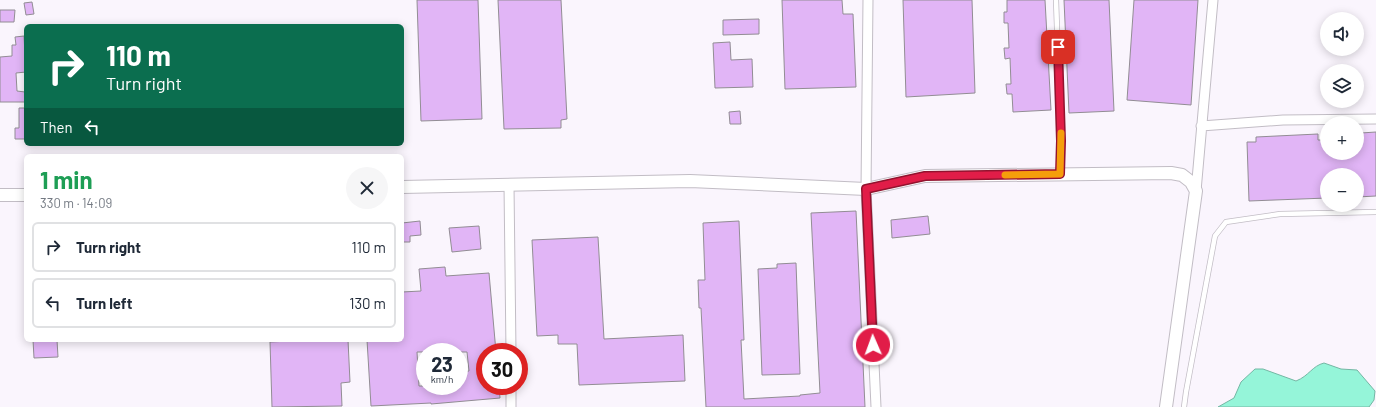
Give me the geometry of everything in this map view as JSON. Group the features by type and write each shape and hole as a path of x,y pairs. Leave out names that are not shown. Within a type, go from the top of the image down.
{"street":[{"path":"868,0 866,189 876,407"},
{"path":"1166,407 1196,191 1213,0"},
{"path":"1201,126 1283,120 1376,119"},
{"path":"404,187 690,181 866,189 925,176 1171,173 1182,175 1191,182 1196,191"},
{"path":"509,185 511,343"},
{"path":"0,195 24,195"},
{"path":"511,395 511,407"}],"lane":[{"path":"1056,0 1061,141 1060,174"},
{"path":"1184,407 1215,236 1226,222 1280,214 1376,212"}],"shaded area":[{"path":"1324,363 1341,369 1357,370 1375,391 1374,400 1369,407 1218,407 1234,398 1241,382 1255,369 1263,369 1296,381 1316,366"}],"building":[{"path":"417,0 478,0 482,119 421,121"},
{"path":"498,0 561,0 567,119 561,120 561,128 504,129"},
{"path":"782,0 842,0 843,14 853,14 856,87 785,89"},
{"path":"903,0 972,0 975,93 906,97"},
{"path":"1007,0 1045,0 1051,110 1013,112 1012,94 1007,94 1006,84 1011,84 1010,58 1005,59 1004,48 1009,48 1008,23 1004,23 1004,12 1007,12"},
{"path":"1064,0 1109,0 1114,111 1069,113"},
{"path":"1134,0 1198,0 1191,105 1127,100"},
{"path":"32,2 34,14 26,15 24,3"},
{"path":"0,10 15,10 14,22 0,22"},
{"path":"759,19 759,34 723,35 723,20"},
{"path":"24,36 24,72 16,73 17,91 24,92 24,102 0,102 0,57 12,56 12,45 16,45 15,37"},
{"path":"730,42 731,60 752,59 753,87 715,88 713,43"},
{"path":"19,108 24,108 24,139 15,139 15,128 19,128"},
{"path":"740,111 741,124 730,124 729,112"},
{"path":"1376,132 1376,196 1364,197 1364,168 1320,168 1320,198 1249,201 1247,142 1256,142 1256,137 1318,134 1318,140 1320,140 1320,160 1364,160 1364,133"},
{"path":"856,211 865,407 706,407 701,308 699,308 698,280 705,280 703,223 739,221 744,340 741,340 744,399 800,396 820,393 811,213"},
{"path":"928,216 930,234 892,238 891,220"},
{"path":"420,221 421,235 410,236 410,242 404,242 404,223"},
{"path":"479,226 481,249 452,252 449,228"},
{"path":"598,237 604,339 683,335 685,381 579,385 577,344 558,344 558,335 537,336 532,240"},
{"path":"796,263 800,374 762,375 758,269 777,268 777,264"},
{"path":"445,267 446,276 489,273 495,343 476,343 476,395 500,395 500,398 431,404 371,406 367,342 404,342 404,292 421,291 419,269"},
{"path":"33,342 57,342 58,357 34,358"},
{"path":"270,342 348,342 350,382 341,383 342,406 272,407"}],"slow traffic":[{"path":"1005,175 1060,174 1061,133"}],"route":[{"path":"873,345 866,189 925,176 1060,174 1061,141 1058,47"}]}
